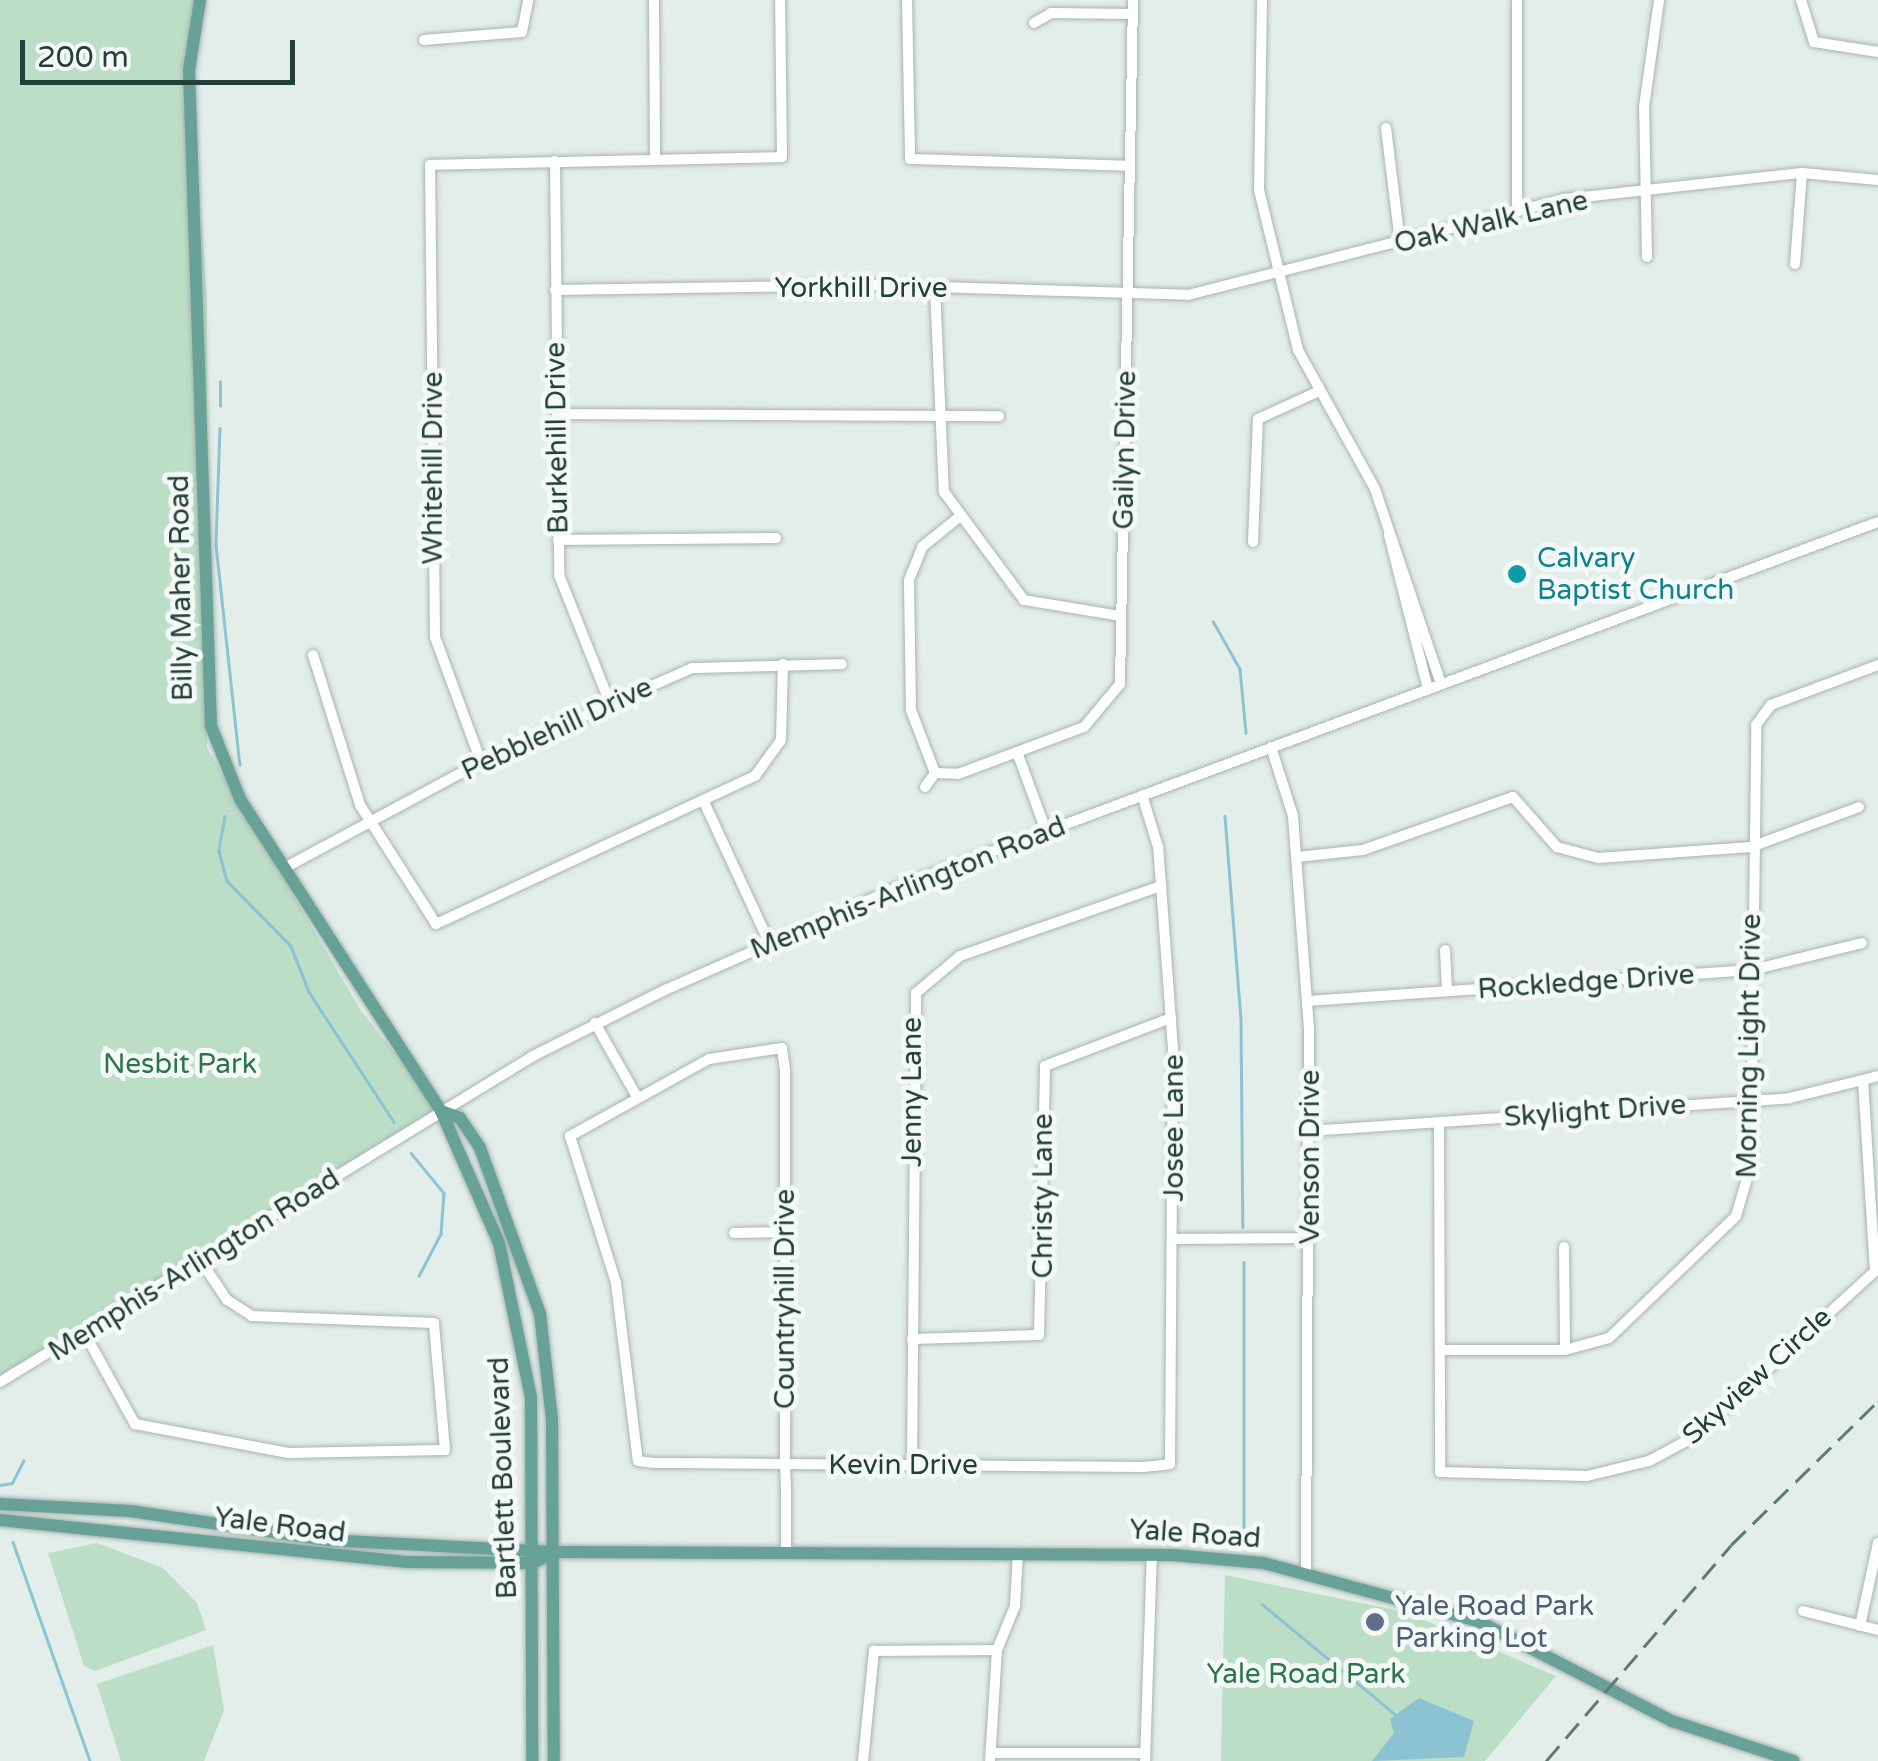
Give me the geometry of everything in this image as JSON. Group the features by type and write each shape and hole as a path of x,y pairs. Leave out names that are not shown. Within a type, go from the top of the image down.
{"main road":[{"name":"Billy Maher Road","path":"200,0 189,70 208,707 228,777 290,864 441,1112"},
{"name":"Bartlett Boulevard","path":"441,1112 460,1118 480,1148 540,1314 554,1552 554,1761"},
{"name":"Bartlett Boulevard","path":"441,1112 499,1243 520,1319 531,1398 532,1761"},
{"path":"520,1319 540,1314"},
{"name":"Yale Road","path":"0,1504 130,1511 326,1540 532,1545 554,1552 1152,1554 1306,1570 1478,1621 1672,1721 1794,1761"},
{"name":"Yale Road","path":"0,1520 119,1526 321,1556 532,1563 554,1552"},
{"path":"532,1736 554,1736"}],"street":[{"path":"424,40 522,32 528,0"},
{"path":"654,0 655,160"},
{"path":"554,162 782,157 780,0"},
{"path":"907,0 910,158 1130,166"},
{"name":"Gailyn Drive","path":"935,773 1017,752 1107,710 1121,677 1132,0"},
{"path":"1262,0 1259,190 1279,274 1317,392 1375,489 1441,684"},
{"path":"1516,0 1517,212"},
{"path":"1647,257 1644,107 1659,0"},
{"path":"1801,0 1814,42 1878,52"},
{"path":"1034,24 1051,14 1132,14"},
{"path":"1386,128 1400,242"},
{"name":"Whitehill Drive","path":"481,762 436,645 430,165 554,162"},
{"name":"Burkehill Drive","path":"554,162 558,540 564,598 610,703"},
{"path":"1794,264 1802,173"},
{"name":"Oak Walk Lane","path":"1168,294 1279,274 1517,212 1802,173 1878,180"},
{"path":"935,288 939,480 959,517 1024,600 1121,616"},
{"name":"Yorkhill Drive","path":"555,290 935,288 1168,294"},
{"path":"1253,542 1258,419 1317,392"},
{"path":"557,414 936,410 999,416"},
{"path":"925,788 935,773 911,710 909,580 922,547 959,517"},
{"name":"Memphis-Arlington Road","path":"0,1382 86,1336 441,1112 596,1023 769,942 1046,831 1878,522"},
{"path":"1389,534 1428,689"},
{"path":"558,540 776,538"},
{"path":"313,655 370,823 435,928 703,800 774,757 783,664"},
{"name":"Pebblehill Drive","path":"290,864 481,762 702,666 842,664"},
{"name":"Morning Light Drive","path":"1440,1350 1566,1350 1625,1329 1724,1234 1749,1179 1751,847 1756,724 1770,705 1878,665"},
{"name":"Venson Drive","path":"1271,748 1297,857 1307,1001 1310,1238 1306,1570"},
{"path":"1017,752 1046,831"},
{"path":"1521,799 1526,786"},
{"name":"Josee Lane","path":"1142,795 1161,886 1171,1018 1174,1239 1170,1464"},
{"path":"1521,799 1548,840 1576,855 1751,847 1858,807"},
{"path":"1297,857 1363,850 1521,799"},
{"path":"703,800 769,942"},
{"name":"Jenny Lane","path":"912,1465 918,988 960,956 1161,886"},
{"name":"Rockledge Drive","path":"1307,1001 1752,970 1862,943"},
{"path":"1444,950 1447,992"},
{"name":"Christy Lane","path":"912,1338 1039,1334 1045,1066 1171,1018"},
{"path":"596,1023 637,1097"},
{"name":"Countryhill Drive","path":"637,1097 717,1056 782,1048 786,1550"},
{"name":"Skylight Drive","path":"1310,1130 1752,1100 1878,1076"},
{"name":"Skyview Circle","path":"1440,1350 1440,1472 1615,1472 1684,1444 1875,1271 1863,1080"},
{"name":"Kevin Drive","path":"637,1097 570,1136 616,1282 636,1460 1170,1464"},
{"path":"1439,1122 1440,1350"},
{"path":"734,1233 785,1232"},
{"path":"1174,1239 1310,1238"},
{"path":"1564,1247 1566,1350"},
{"path":"86,1336 132,1428 288,1453 442,1452 448,1436 434,1323 252,1316 230,1304 202,1264"},
{"path":"1860,1626 1878,1543"},
{"path":"1018,1553 1017,1600 997,1650 991,1757 1145,1757 1152,1554"},
{"path":"1803,1610 1878,1630"},
{"path":"863,1761 872,1653 997,1650"}],"green space":[{"name":"Nesbit Park","path":"0,0 203,0 190,61 207,299 207,748 361,1011 442,1112 0,1386"},
{"path":"97,1543 163,1568 197,1603 206,1630 95,1671 84,1666 48,1553"},
{"name":"Yale Road Park","path":"1225,1575 1405,1612 1556,1676 1485,1761 1221,1761"},
{"path":"213,1645 224,1710 204,1761 121,1761 97,1684"}],"water":[{"path":"1419,1698 1474,1721 1464,1757 1372,1761 1394,1733 1390,1719"}],"waterway":[{"path":"220,382 220,406"},
{"path":"220,428 216,545 240,765"},
{"path":"1213,621 1240,669 1246,733"},
{"path":"225,816 219,851 227,881 291,946 309,992 394,1122"},
{"path":"1225,816 1241,1018 1243,1227"},
{"path":"411,1153 444,1193 441,1234 419,1276"},
{"path":"1244,1262 1244,1539"},
{"path":"0,1485 12,1483 23,1461"},
{"path":"13,1542 90,1761"},
{"path":"1262,1604 1395,1714"}],"railway":[{"path":"1546,1761 1731,1545 1878,1401"}],"place":[{"name":"Calvary Baptist Church","path":"1517,574"},
{"name":"Yale Road Park Parking Lot","path":"1375,1622"}]}
